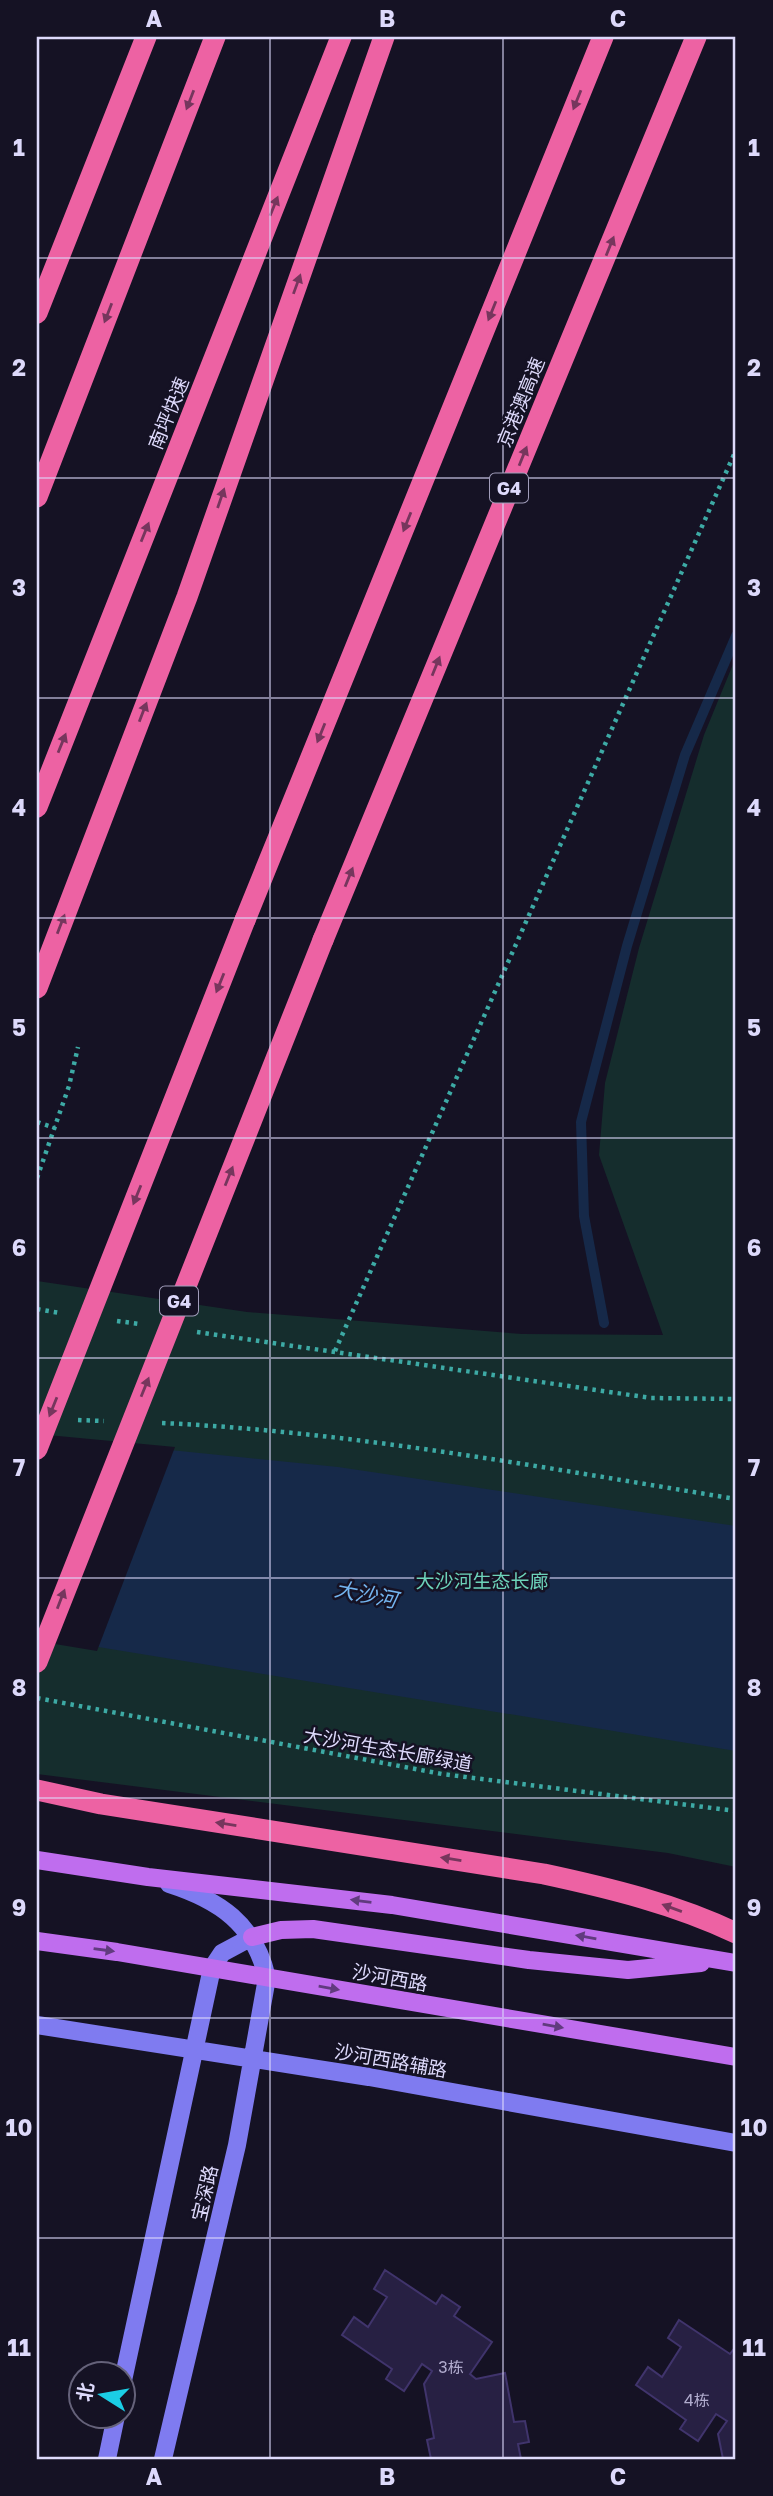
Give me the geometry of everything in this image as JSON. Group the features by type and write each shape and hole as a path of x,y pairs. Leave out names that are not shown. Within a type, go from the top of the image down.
{"highway":[{"path":"37,313 146,37"},
{"path":"37,497 215,37"},
{"name":"南坪快速","path":"37,807 341,37"},
{"path":"37,988 187,597 384,37"},
{"path":"37,1449 245,920 603,37"},
{"name":"京港澳高速","path":"37,1662 323,940 696,37"},
{"path":"37,1790 101,1804 544,1874 654,1902 736,1933"}],"main road":[{"path":"37,1860 148,1877 392,1905 731,1962"},
{"path":"252,1937 281,1930 313,1929 529,1960 628,1970 731,1962"},
{"name":"沙河西路","path":"37,1941 736,2057"}],"street":[{"name":"宝深路","path":"148,1877 194,1892 233,1918 252,1937 267,1978 237,2145 163,2459"},
{"path":"212,1968 222,1953 252,1937"},
{"name":"宝深路","path":"127,2360 212,1968"},
{"name":"沙河西路辅路","path":"37,2025 254,2058 736,2143"},
{"path":"107,2459 113,2430"}],"path":[{"path":"335,1351 736,450"},
{"path":"37,1178 69,1086 78,1047"},
{"path":"37,1122 55,1128"},
{"path":"37,1309 64,1313"},
{"path":"104,1319 145,1324"},
{"path":"186,1330 651,1398 736,1399"},
{"path":"77,1419 118,1421"},
{"path":"158,1423 312,1434 407,1446 736,1499"},
{"name":"大沙河生态长廊绿道","path":"37,1698 442,1774 736,1811"}],"green space":[{"name":"大沙河生态长廊","path":"736,657 736,1867 668,1853 37,1774 37,1281 247,1312 522,1334 663,1335 599,1155 605,1083 639,948 704,735"}],"water":[{"name":"大沙河","path":"52,1438 338,1467 736,1526 736,1751 37,1637"}],"pier":[{"path":"37,1434 175,1447 97,1651 37,1641"}],"building":[{"path":"385,2270 436,2304 442,2295 460,2307 454,2316 492,2342 470,2374 476,2379 505,2373 514,2422 525,2421 529,2442 518,2444 521,2459 431,2459 427,2440 434,2438 424,2384 432,2371 422,2364 404,2391 386,2379 392,2369 342,2335 354,2317 368,2327 387,2297 374,2289"},
{"path":"679,2320 730,2354 736,2346 736,2459 723,2459 718,2434 727,2421 716,2414 698,2441 680,2429 686,2420 636,2385 648,2367 662,2377 681,2347 668,2338"}],"waterway":[{"path":"604,1323 584,1216 581,1122 627,946 685,755 736,636"}]}
